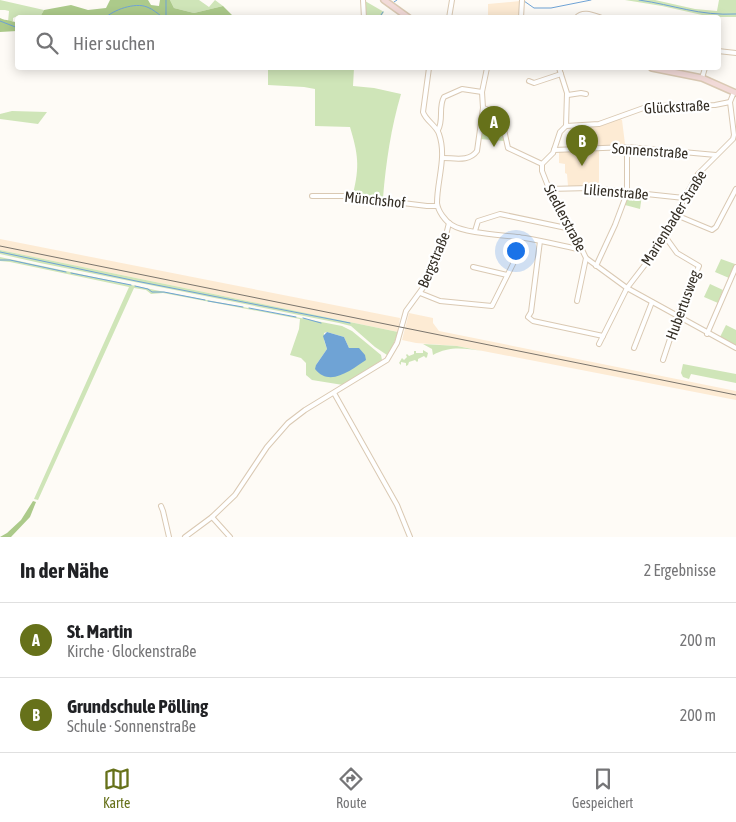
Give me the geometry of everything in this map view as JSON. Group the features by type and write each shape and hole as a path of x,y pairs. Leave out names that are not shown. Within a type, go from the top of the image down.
{"street":[{"path":"363,0 364,15"},
{"path":"384,0 405,15"},
{"path":"450,15 452,0"},
{"path":"521,15 522,0"},
{"path":"721,51 736,53"},
{"path":"429,70 424,115 438,130"},
{"path":"443,158 467,158 477,152 483,108 482,92 487,70"},
{"name":"Siedlerstraße","path":"560,70 568,95 566,126 560,132 550,157 542,164 542,171 557,209 572,229 586,258 626,288 707,334 736,348"},
{"path":"662,70 702,78 735,92"},
{"path":"702,78 705,70"},
{"path":"529,81 534,83 561,74"},
{"path":"437,206 443,158 438,130 441,122 442,100 445,95 462,89 482,92"},
{"name":"Marienbader Straße","path":"599,344 626,288 649,260 701,170 716,155 735,141 730,102 735,92"},
{"path":"568,95 586,94"},
{"name":"Glückstraße","path":"566,126 599,124 649,106 715,105 730,102"},
{"path":"483,108 501,116 508,148 542,164"},
{"path":"596,266 627,193 627,147"},
{"name":"Sonnenstraße","path":"554,150 627,147 716,155"},
{"name":"Lilienstraße","path":"548,189 590,188 684,198"},
{"path":"676,215 712,230 736,189"},
{"name":"Münchshof","path":"312,196 346,196 437,206"},
{"name":"Bergstraße","path":"334,393 384,363 391,355 397,343 406,311 420,293 436,260 449,223 437,206"},
{"path":"475,231 478,221 500,214 572,229"},
{"path":"449,223 475,231 519,237 582,250"},
{"name":"Hubertusweg","path":"663,360 699,266 677,253 664,235"},
{"path":"420,293 440,301 492,306 514,260 519,237"},
{"path":"540,241 531,312 528,317 533,321 603,336"},
{"name":"Siedlerstraße","path":"577,301 586,258"},
{"path":"473,267 507,275"},
{"path":"707,334 736,267"},
{"path":"634,348 652,302"},
{"path":"186,537 212,517 235,495 279,432 296,416 334,393 397,505 410,537"},
{"path":"161,506 169,537"},
{"path":"212,517 230,537"}],"shaded area":[{"path":"520,1 520,15 488,15 488,4"},
{"path":"619,118 622,120 625,144 592,146 591,126 606,124"},
{"path":"599,150 599,187 568,186 565,164 559,163 559,151"},
{"path":"0,239 400,318 398,332 0,250"},
{"path":"409,313 433,318 433,323 439,331 736,391 736,400 457,346 402,340"}],"green space":[{"path":"0,0 44,10 41,15 15,15 13,21 8,22 9,11 0,10"},
{"path":"110,0 148,0 151,5 159,6 160,0 170,0 174,8 194,13 223,6 232,15 41,15 44,10 71,5 88,10 106,8"},
{"path":"170,0 199,0 209,7 215,0 223,6 194,13 174,8"},
{"path":"625,0 655,0 695,9 717,11 719,0 736,0 736,17 702,15"},
{"path":"365,1 384,12 382,15 366,15"},
{"path":"0,18 15,22 15,31 0,32"},
{"path":"268,70 354,70 353,86 401,94 389,145 383,198 353,194 357,176 357,160 350,127 315,126 315,89 268,85"},
{"path":"12,111 47,112 38,124 0,119 0,114"},
{"path":"484,111 494,115 500,121 504,141 480,139"},
{"path":"628,194 642,195 640,209 625,205"},
{"path":"0,250 398,332 393,346 387,355 351,326 40,263 0,254"},
{"path":"0,257 155,290 342,326 352,331 381,355 382,360 343,385 312,380 306,375 306,363 301,358 290,355 299,329 300,319 163,293 151,294 146,290 134,288 38,500 34,499 129,287 0,261","holes":["327,332 344,337 349,348 353,348 316,365 327,349 324,333"]},
{"path":"721,259 735,264 729,278 715,272"},
{"path":"710,284 723,290 718,303 704,297"},
{"path":"726,325 736,330 736,346 720,337"},
{"path":"423,344 457,346 482,351 457,348 433,355 432,349"},
{"path":"423,350 428,353 426,358 424,356 418,359 417,362 415,360 409,362 406,366 406,363 401,362 401,365 399,363 402,358 404,360 407,357 407,354 409,356 414,354 414,351 416,353 423,353"},
{"path":"683,364 736,374 736,383 691,374 689,379 683,377 681,373"},
{"path":"33,501 36,502 30,517 11,537 0,537 21,520"}],"water":[{"path":"327,332 344,337 349,348 359,348 365,355 366,360 341,375 327,377 321,374 315,369 327,349 323,336"}],"waterway":[{"path":"166,0 166,15"},
{"path":"524,1 534,8 551,8 591,0"},
{"path":"639,0 698,12 736,14"},
{"path":"109,15 136,5 149,8 160,15"},
{"path":"0,21 15,27"},
{"path":"0,252 350,323"},
{"path":"0,260 10,260 66,272"},
{"path":"71,273 131,285"},
{"path":"135,286 152,292 164,292 205,300"},
{"path":"208,301 243,307"},
{"path":"249,308 296,317"},
{"path":"303,318 321,323"}],"railway":[{"path":"0,246 736,395"}],"place":[{"name":"St. Martin","path":"494,147"},
{"name":"Grundschule Pölling","path":"582,166"}]}
